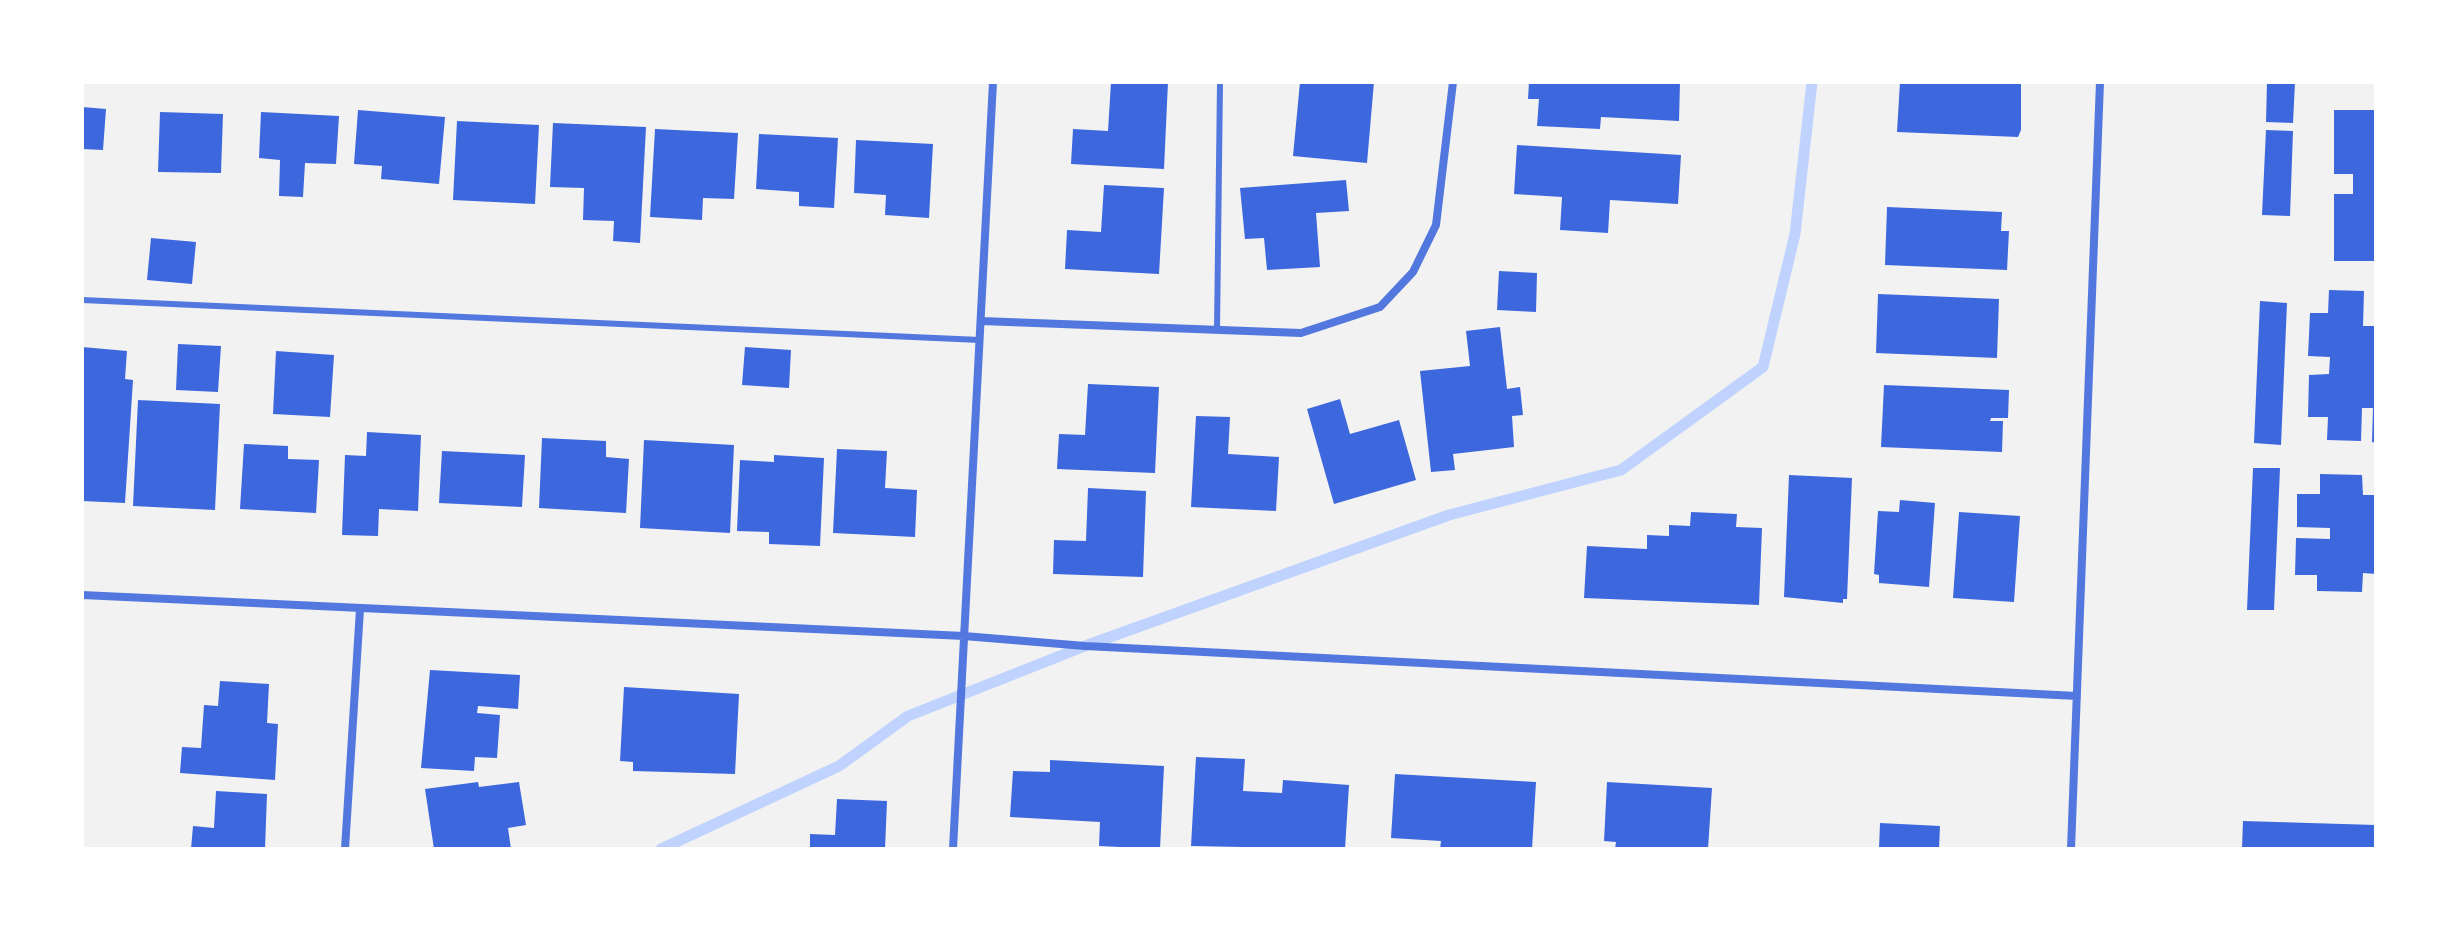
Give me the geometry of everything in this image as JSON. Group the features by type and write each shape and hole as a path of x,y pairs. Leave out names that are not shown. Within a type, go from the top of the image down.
{"street":[{"path":"953,849 993,82"},
{"path":"981,321 1217,333 1301,333 1380,307 1413,272 1436,225 1453,82"},
{"path":"2071,849 2100,82"},
{"path":"82,595 964,636 1097,647 2077,696"},
{"path":"345,849 360,609"}],"lane":[{"path":"1217,333 1220,82"},
{"path":"82,300 980,340"}],"building":[{"path":"1111,82 1168,82 1164,169 1071,164 1073,129 1108,131"},
{"path":"1300,82 1374,82 1367,163 1293,156"},
{"path":"1529,82 1680,82 1679,121 1601,117 1600,129 1537,126 1539,99 1528,99"},
{"path":"1900,82 2021,82 2021,130 2018,137 1897,132"},
{"path":"2267,82 2295,82 2293,123 2266,122"},
{"path":"82,107 106,109 103,150 82,149"},
{"path":"358,110 445,117 439,184 381,179 382,166 354,164"},
{"path":"2334,110 2376,110 2376,261 2334,261 2334,194 2353,194 2353,174 2334,174"},
{"path":"160,112 223,114 221,173 158,172"},
{"path":"261,112 339,116 336,164 305,163 303,197 279,196 280,160 259,158"},
{"path":"457,121 539,125 535,204 453,200"},
{"path":"553,123 646,127 640,243 613,241 614,221 583,220 584,188 550,187"},
{"path":"655,129 738,133 734,199 703,198 702,220 650,217"},
{"path":"2266,130 2293,131 2290,216 2262,215"},
{"path":"759,134 838,138 834,208 799,206 799,192 756,189"},
{"path":"856,140 933,144 929,218 885,215 886,195 854,193"},
{"path":"1517,145 1681,155 1678,204 1610,200 1608,233 1560,230 1562,197 1514,194"},
{"path":"1346,180 1349,211 1316,213 1320,267 1267,270 1264,238 1245,239 1240,188"},
{"path":"1104,185 1164,188 1159,274 1065,269 1067,230 1101,232"},
{"path":"1887,207 2002,212 2001,231 2009,231 2007,270 1885,265"},
{"path":"151,238 196,242 192,284 147,280"},
{"path":"1499,271 1537,273 1536,312 1497,310"},
{"path":"2329,290 2364,291 2363,326 2376,326 2376,443 2372,442 2373,408 2362,408 2361,441 2327,440 2328,417 2308,417 2309,375 2329,374 2330,357 2308,356 2310,313 2328,313"},
{"path":"1878,294 1999,299 1997,358 1876,353"},
{"path":"2260,301 2287,303 2281,445 2254,443"},
{"path":"1500,327 1507,389 1520,387 1523,415 1512,416 1514,447 1453,454 1455,470 1431,472 1420,371 1470,366 1466,331"},
{"path":"178,344 221,346 218,392 176,390"},
{"path":"82,347 127,351 125,379 133,380 125,503 82,501"},
{"path":"745,347 791,350 789,388 742,385"},
{"path":"276,351 334,355 330,417 273,414"},
{"path":"1088,384 1159,387 1155,473 1057,469 1059,434 1085,435"},
{"path":"1884,385 2009,390 2008,418 1991,418 1990,421 2003,421 2002,452 1881,447"},
{"path":"1340,399 1350,434 1399,420 1416,480 1334,504 1307,409"},
{"path":"138,400 220,404 215,510 133,506"},
{"path":"1196,416 1230,417 1228,454 1279,457 1276,511 1191,507"},
{"path":"367,432 421,435 418,511 379,509 378,536 342,535 345,455 366,456"},
{"path":"542,438 606,441 606,457 629,459 626,513 539,508"},
{"path":"644,440 734,445 730,533 640,528"},
{"path":"244,444 288,446 288,459 319,460 316,513 240,509"},
{"path":"837,449 887,451 885,488 917,490 915,537 833,533"},
{"path":"442,451 525,455 522,507 439,503"},
{"path":"774,455 824,458 820,546 769,544 769,532 737,531 740,460 774,462"},
{"path":"2253,468 2280,468 2274,610 2247,610"},
{"path":"2320,474 2362,475 2363,495 2376,495 2376,574 2363,573 2362,592 2317,591 2317,575 2295,575 2296,538 2330,539 2330,528 2297,527 2297,494 2320,494"},
{"path":"1789,475 1852,478 1847,599 1843,599 1843,603 1784,597"},
{"path":"1088,488 1146,491 1143,577 1053,574 1054,540 1086,541"},
{"path":"1900,500 1935,503 1929,587 1879,583 1879,575 1874,574 1878,511 1899,512"},
{"path":"1691,512 1737,514 1736,527 1762,528 1759,605 1584,598 1587,546 1647,549 1647,535 1669,536 1669,525 1690,526"},
{"path":"1959,512 2020,516 2014,602 1953,598"},
{"path":"430,670 520,675 518,709 478,706 477,713 500,715 497,758 475,757 474,771 421,768"},
{"path":"220,681 269,684 267,723 278,724 275,780 180,773 182,747 201,748 204,705 218,706"},
{"path":"624,687 739,694 735,774 633,771 633,762 620,761"},
{"path":"1196,757 1245,759 1243,791 1282,793 1283,780 1349,785 1345,849 1191,846"},
{"path":"1050,760 1164,766 1160,849 1099,846 1100,822 1010,817 1013,771 1050,772"},
{"path":"1395,774 1536,782 1532,849 1440,849 1441,841 1391,838"},
{"path":"478,782 479,787 519,782 526,825 508,828 511,849 434,849 425,789"},
{"path":"1607,782 1712,788 1708,849 1615,849 1616,842 1604,841"},
{"path":"216,791 267,794 265,849 191,849 193,826 214,828"},
{"path":"837,799 887,801 885,849 810,849 810,834 835,835"},
{"path":"2243,821 2376,825 2376,849 2242,849"},
{"path":"1880,823 1940,826 1939,849 1879,849"}],"waterway":[{"path":"661,849 839,766 908,716 1085,646 1449,515 1621,470 1763,367 1795,234 1812,82"}]}
